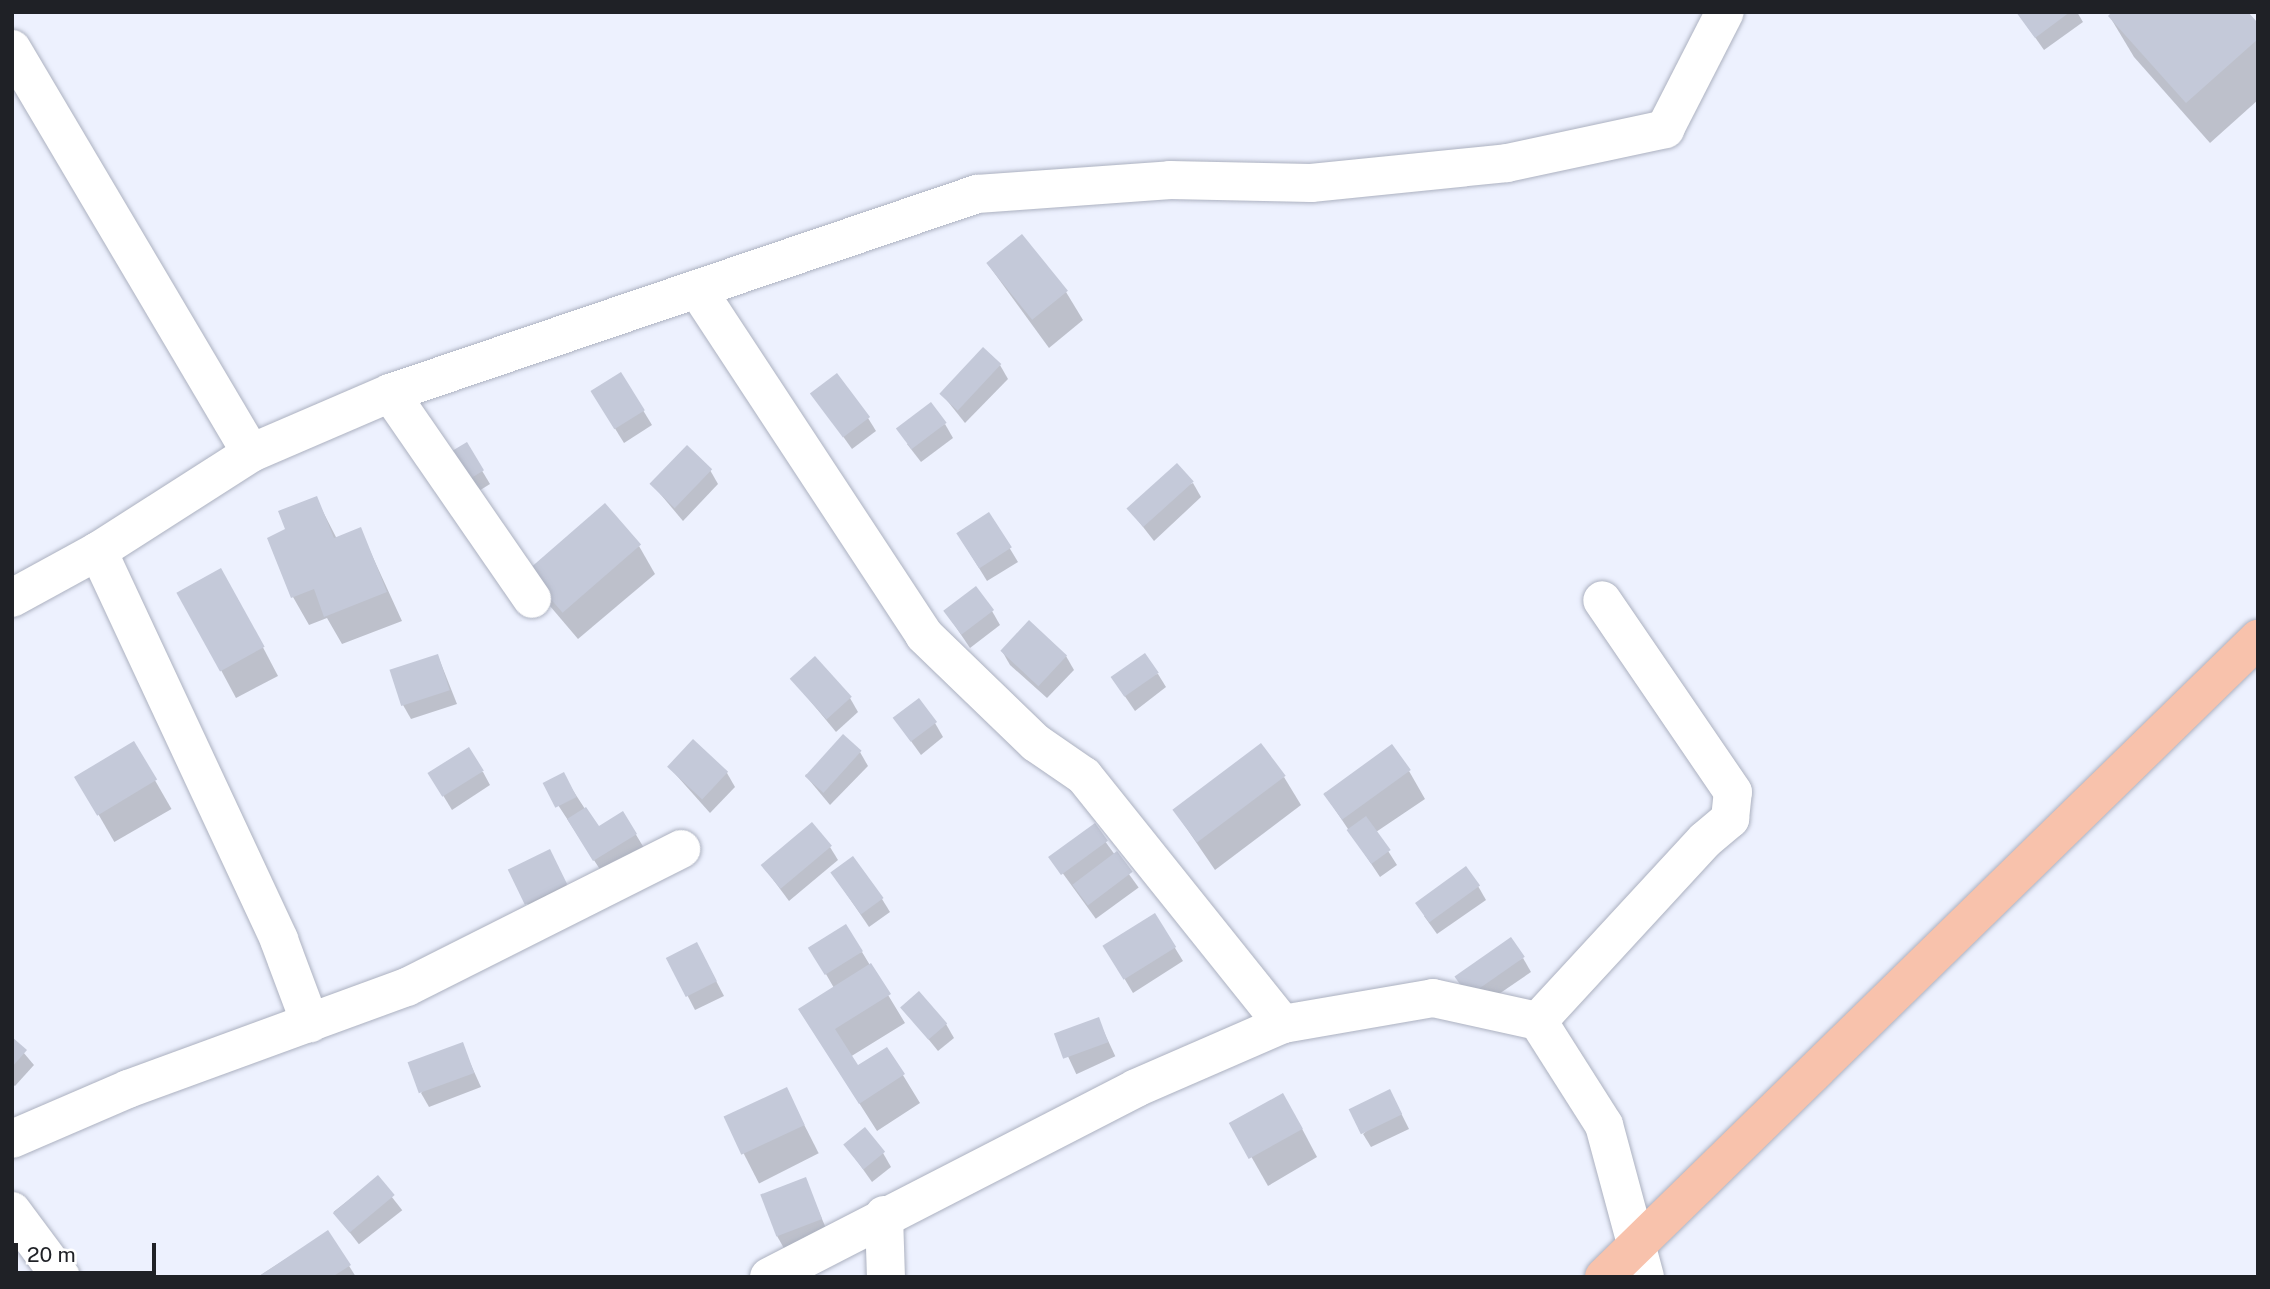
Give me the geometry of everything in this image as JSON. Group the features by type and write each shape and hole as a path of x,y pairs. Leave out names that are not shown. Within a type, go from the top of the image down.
{"main road":[{"path":"1604,1277 1640,1262 2258,639"}],"street":[{"path":"12,598 98,551 251,453 390,393 977,194 1170,180 1311,183 1507,163 1665,130 1725,12"},
{"path":"12,49 251,453"},
{"path":"697,289 923,635 1036,743 1084,776 1283,1024"},
{"path":"390,393 532,599"},
{"path":"98,551 279,940 310,1023"},
{"path":"1538,1021 1705,841 1730,819 1733,792 1602,600"},
{"path":"12,1139 128,1089 407,987 681,849"},
{"path":"769,1277 884,1215 1136,1088 1283,1024 1433,998 1538,1021 1604,1125 1640,1262"},
{"path":"12,1211 61,1277"},
{"path":"884,1215 886,1277"}],"building":[{"path":"2016,12 2070,12 2035,38"},
{"path":"2112,12 2248,12 2258,23 2258,39 2186,103 2108,16"},
{"path":"1022,234 1068,291 1032,320 986,263"},
{"path":"983,347 1001,364 958,411 939,394"},
{"path":"621,372 645,410 614,429 590,391"},
{"path":"837,373 870,417 843,437 810,393"},
{"path":"931,402 947,423 912,449 896,428"},
{"path":"467,442 484,470 456,487 439,459"},
{"path":"687,445 712,469 675,508 649,484"},
{"path":"1177,463 1194,482 1143,527 1126,509"},
{"path":"317,496 334,538 361,527 387,592 324,617 314,589 291,598 267,538 285,529 278,511"},
{"path":"605,503 641,545 563,613 527,571"},
{"path":"989,512 1012,547 979,568 956,533"},
{"path":"221,568 265,647 220,671 176,593"},
{"path":"976,586 994,610 961,635 943,611"},
{"path":"1029,620 1067,655 1038,686 1000,651"},
{"path":"1145,653 1159,673 1124,697 1111,677"},
{"path":"438,654 450,690 401,706 389,670"},
{"path":"815,656 852,697 827,720 790,679"},
{"path":"919,698 937,722 911,742 893,718"},
{"path":"843,734 862,751 823,793 805,776"},
{"path":"693,739 728,772 702,800 667,767"},
{"path":"134,741 157,780 97,816 74,777"},
{"path":"1261,743 1286,776 1197,843 1172,810"},
{"path":"1392,744 1411,770 1342,820 1323,794"},
{"path":"469,747 484,771 442,797 427,773"},
{"path":"564,772 577,797 555,808 543,783"},
{"path":"586,807 599,826 623,811 637,834 593,861 567,819"},
{"path":"1366,816 1391,850 1371,864 1347,830"},
{"path":"812,822 832,846 781,889 761,865"},
{"path":"1095,823 1108,841 1061,875 1048,857"},
{"path":"550,849 567,884 525,905 508,870"},
{"path":"1117,851 1133,872 1088,905 1072,885"},
{"path":"853,856 884,898 861,915 830,872"},
{"path":"1466,866 1480,885 1429,922 1415,903"},
{"path":"1155,913 1176,947 1124,980 1102,946"},
{"path":"846,924 863,951 825,975 808,948"},
{"path":"1511,937 1525,957 1468,996 1454,977"},
{"path":"697,942 717,981 686,997 666,958"},
{"path":"871,963 891,994 835,1029 858,1065 887,1047 905,1074 859,1104 798,1009"},
{"path":"919,991 947,1023 928,1040 900,1007"},
{"path":"1099,1017 1108,1042 1063,1059 1054,1033"},
{"path":"12,1037 27,1050 12,1067"},
{"path":"463,1042 474,1073 419,1093 408,1062"},
{"path":"787,1087 805,1125 741,1155 724,1117"},
{"path":"1390,1089 1402,1114 1361,1134 1349,1109"},
{"path":"1283,1093 1303,1129 1249,1159 1229,1123"},
{"path":"865,1127 885,1152 863,1169 843,1145"},
{"path":"378,1175 395,1195 350,1233 333,1213"},
{"path":"806,1177 822,1219 776,1237 760,1195"},
{"path":"328,1230 351,1265 332,1277 258,1277"}]}
